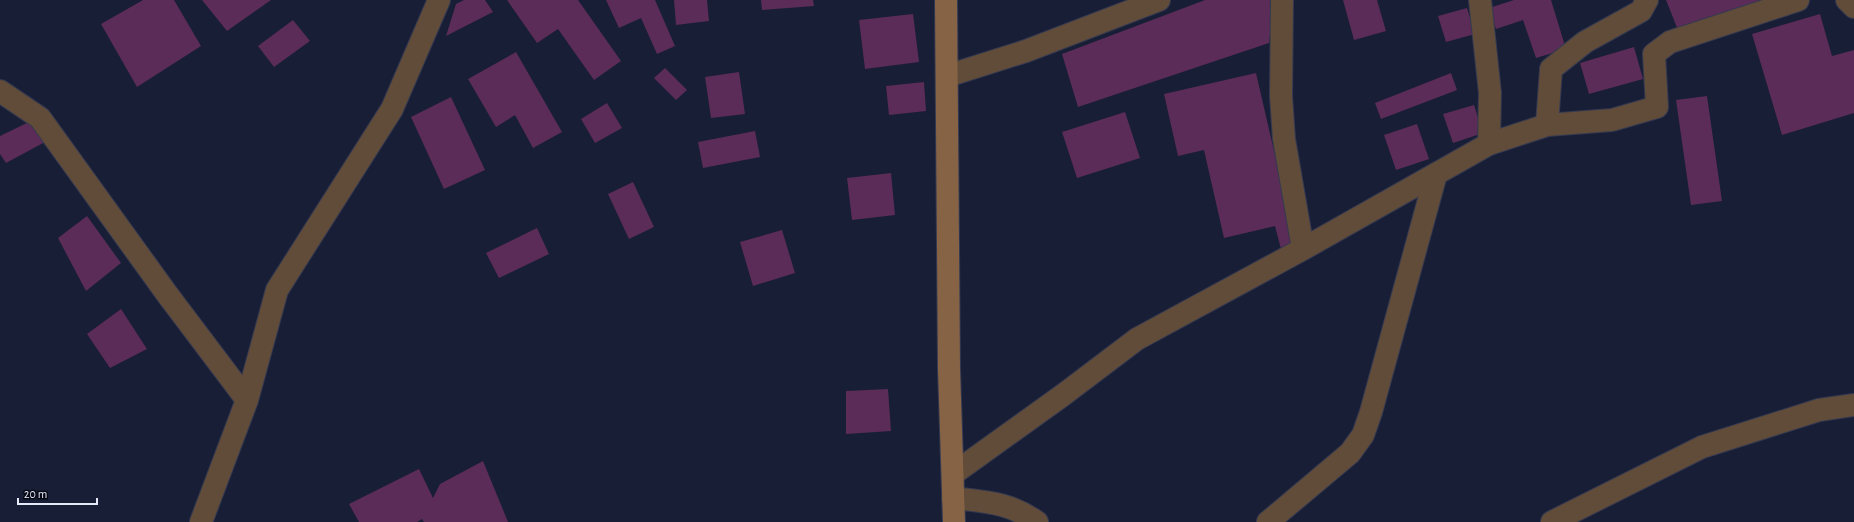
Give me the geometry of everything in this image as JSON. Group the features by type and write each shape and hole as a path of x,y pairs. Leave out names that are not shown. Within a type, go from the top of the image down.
{"street":[{"path":"201,522 247,400 277,290 392,109 439,0"},
{"path":"946,0 949,369 954,522"},
{"path":"947,76 1026,51 1159,0"},
{"path":"1282,0 1281,96 1284,139 1303,249"},
{"path":"1480,0 1490,93 1489,144"},
{"path":"1547,125 1551,69 1585,42 1641,11 1647,0"},
{"path":"953,474 1063,395 1137,339 1303,249 1489,144 1547,125 1612,120 1657,108 1654,54 1670,42 1798,0"},
{"path":"1847,0 1854,7"},
{"path":"0,91 40,118 167,294 247,400"},
{"path":"1268,522 1350,453 1363,435 1371,412 1436,174"},
{"path":"1552,522 1702,447 1819,410 1854,405"},
{"path":"953,498 1004,504 1025,513 1037,522"}],"building":[{"path":"143,0 174,0 201,46 137,87 101,24"},
{"path":"202,0 271,0 227,31"},
{"path":"464,0 485,0 493,12 446,36 456,4"},
{"path":"507,0 578,0 621,61 594,80 558,29 537,43"},
{"path":"606,0 655,0 675,46 657,54 641,18 619,28"},
{"path":"674,0 707,0 709,21 676,25"},
{"path":"761,0 813,0 814,6 762,10"},
{"path":"1205,0 1274,0 1269,43 1078,107 1062,54"},
{"path":"1343,0 1377,0 1386,31 1354,40"},
{"path":"1514,0 1551,0 1566,49 1536,58 1523,20 1496,29 1489,8"},
{"path":"1666,0 1770,0 1680,35"},
{"path":"1467,8 1475,34 1446,42 1438,16"},
{"path":"913,14 919,62 865,69 859,20"},
{"path":"1820,14 1832,56 1854,50 1854,113 1782,135 1752,34"},
{"path":"293,20 310,41 274,67 258,46"},
{"path":"1634,47 1643,79 1589,94 1580,63"},
{"path":"516,52 562,132 533,148 515,115 496,127 468,79"},
{"path":"665,68 687,90 676,100 654,78"},
{"path":"739,72 745,114 711,118 705,77"},
{"path":"1256,73 1296,246 1281,249 1275,226 1224,238 1204,150 1178,156 1164,94"},
{"path":"1451,73 1457,90 1381,119 1375,103"},
{"path":"924,82 926,111 889,115 886,86"},
{"path":"1707,96 1722,201 1691,205 1676,100"},
{"path":"451,97 485,170 444,189 411,117"},
{"path":"607,103 622,128 595,143 581,119"},
{"path":"1474,105 1483,133 1453,143 1443,114"},
{"path":"1125,112 1140,158 1077,178 1062,132"},
{"path":"33,120 45,142 6,163 0,154 0,136"},
{"path":"1417,124 1429,159 1396,170 1384,135"},
{"path":"755,131 760,157 703,168 698,142"},
{"path":"891,173 895,215 852,220 847,178"},
{"path":"633,182 654,227 629,239 608,194"},
{"path":"87,216 121,263 86,291 58,238"},
{"path":"537,228 549,254 499,278 486,253"},
{"path":"782,230 795,273 753,286 740,242"},
{"path":"121,309 147,349 110,368 87,334"},
{"path":"888,389 891,431 846,434 846,391"},
{"path":"483,461 508,522 424,522 422,519 417,522 359,522 349,504 419,469 433,498 440,484"}]}
